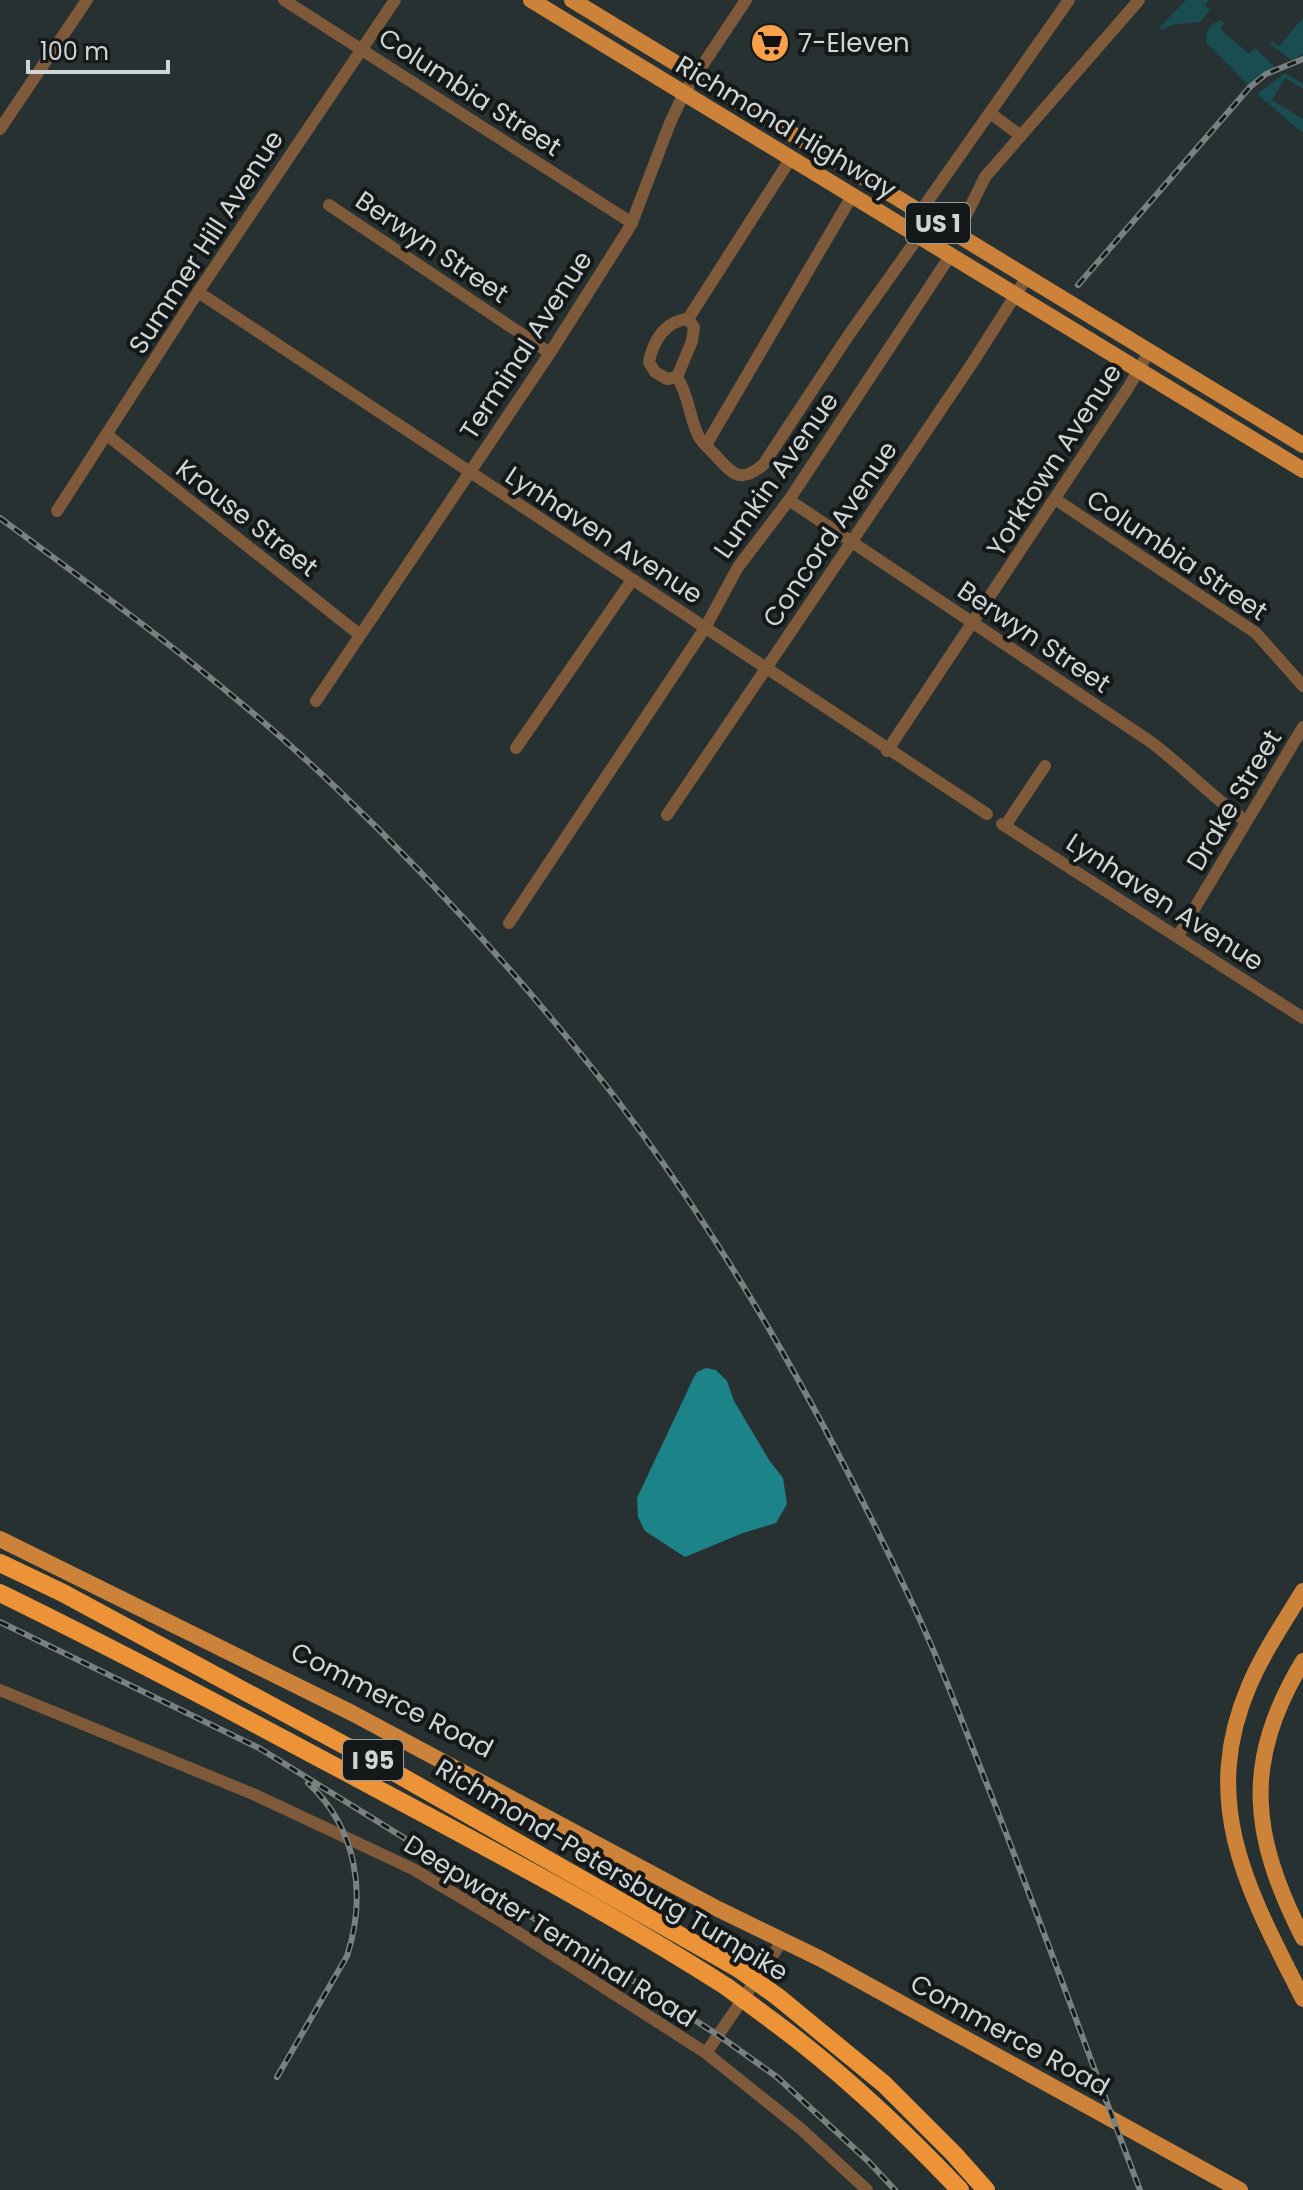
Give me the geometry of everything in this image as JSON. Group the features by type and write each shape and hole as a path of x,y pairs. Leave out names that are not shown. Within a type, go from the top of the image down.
{"highway":[{"name":"Richmond-Petersburg Turnpike","path":"0,1563 63,1593 392,1771 739,1969 884,2084 986,2190"},
{"name":"Richmond-Petersburg Turnpike","path":"0,1593 143,1663 652,1940 727,1987 806,2045 898,2125 960,2190"}],"main road":[{"name":"Richmond Highway","path":"531,0 1303,470"},
{"name":"Richmond Highway","path":"577,1 1303,445"},
{"name":"Commerce Road","path":"0,1532 420,1740 731,1907 755,1926"},
{"name":"Commerce Road","path":"0,1539 341,1707 718,1909 783,1940 1112,2117 1240,2190"},
{"path":"1303,1591 1264,1656 1245,1696 1233,1737 1229,1789 1232,1826 1243,1874 1303,1999"},
{"path":"1303,1661 1271,1725 1263,1758 1260,1792 1262,1826 1269,1861 1303,1938"}],"street":[{"path":"0,129 87,0"},
{"name":"Columbia Street","path":"284,0 632,223"},
{"name":"Summer Hill Avenue","path":"57,511 198,292 395,0"},
{"name":"Terminal Avenue","path":"316,701 550,353 632,223 684,93 746,0"},
{"path":"920,212 1069,0"},
{"path":"957,234 985,177 1139,0"},
{"path":"566,21 577,1"},
{"path":"990,113 1021,136"},
{"path":"677,377 667,379 655,372 649,362 659,335 671,325 688,319 791,158"},
{"path":"706,445 852,196"},
{"name":"Berwyn Street","path":"329,205 550,353"},
{"path":"677,377 686,390 699,437 729,471 741,476 752,474 763,465 919,236"},
{"name":"Lumkin Avenue","path":"509,923 705,628 738,567 789,500 950,256"},
{"name":"Concord Avenue","path":"667,815 1027,277"},
{"name":"Lynhaven Avenue","path":"198,292 766,667 887,751 987,814"},
{"path":"677,377 692,341 694,327 688,319"},
{"name":"Yorktown Avenue","path":"887,751 975,623 1149,352"},
{"name":"Krouse Street","path":"107,435 360,635"},
{"name":"Columbia Street","path":"1055,499 1256,633 1303,686"},
{"name":"Berwyn Street","path":"789,500 1151,742 1246,821"},
{"path":"516,748 632,580"},
{"name":"Drake Street","path":"1178,936 1303,727"},
{"name":"Lynhaven Avenue","path":"1045,766 1004,825 1303,1018"},
{"name":"Deepwater Terminal Road","path":"0,1690 253,1794 413,1869 499,1920 706,2053 801,2129 867,2190"},
{"path":"706,2053 783,1940"}],"shaded area":[{"path":"1186,0 1209,0 1205,5 1210,10 1200,22 1171,25 1162,30 1159,28"},
{"path":"1303,18 1303,54 1291,60 1270,44 1272,41 1279,46"},
{"path":"1221,20 1224,23 1220,29 1249,54 1255,48 1275,67 1249,86 1207,43 1209,28"},
{"path":"1285,73 1303,84 1303,89 1285,78 1272,100 1303,119 1303,133 1257,94"},
{"path":"706,1368 716,1370 727,1381 734,1401 783,1478 787,1504 776,1523 685,1557 645,1531 638,1517 637,1498 694,1377"}],"railway":[{"path":"1078,285 1250,87 1266,74 1303,59"},
{"path":"0,518 212,679 293,748 368,819 439,892 540,1005 604,1083 690,1203 731,1265 805,1393 918,1615 1009,1842 1140,2190"},
{"path":"0,1622 259,1748 582,1948 718,2035 777,2077 895,2190"},
{"path":"277,2077 347,1956 356,1910 356,1886 347,1841 338,1820 308,1783"}],"place":[{"name":"7-Eleven","path":"770,43"}]}
